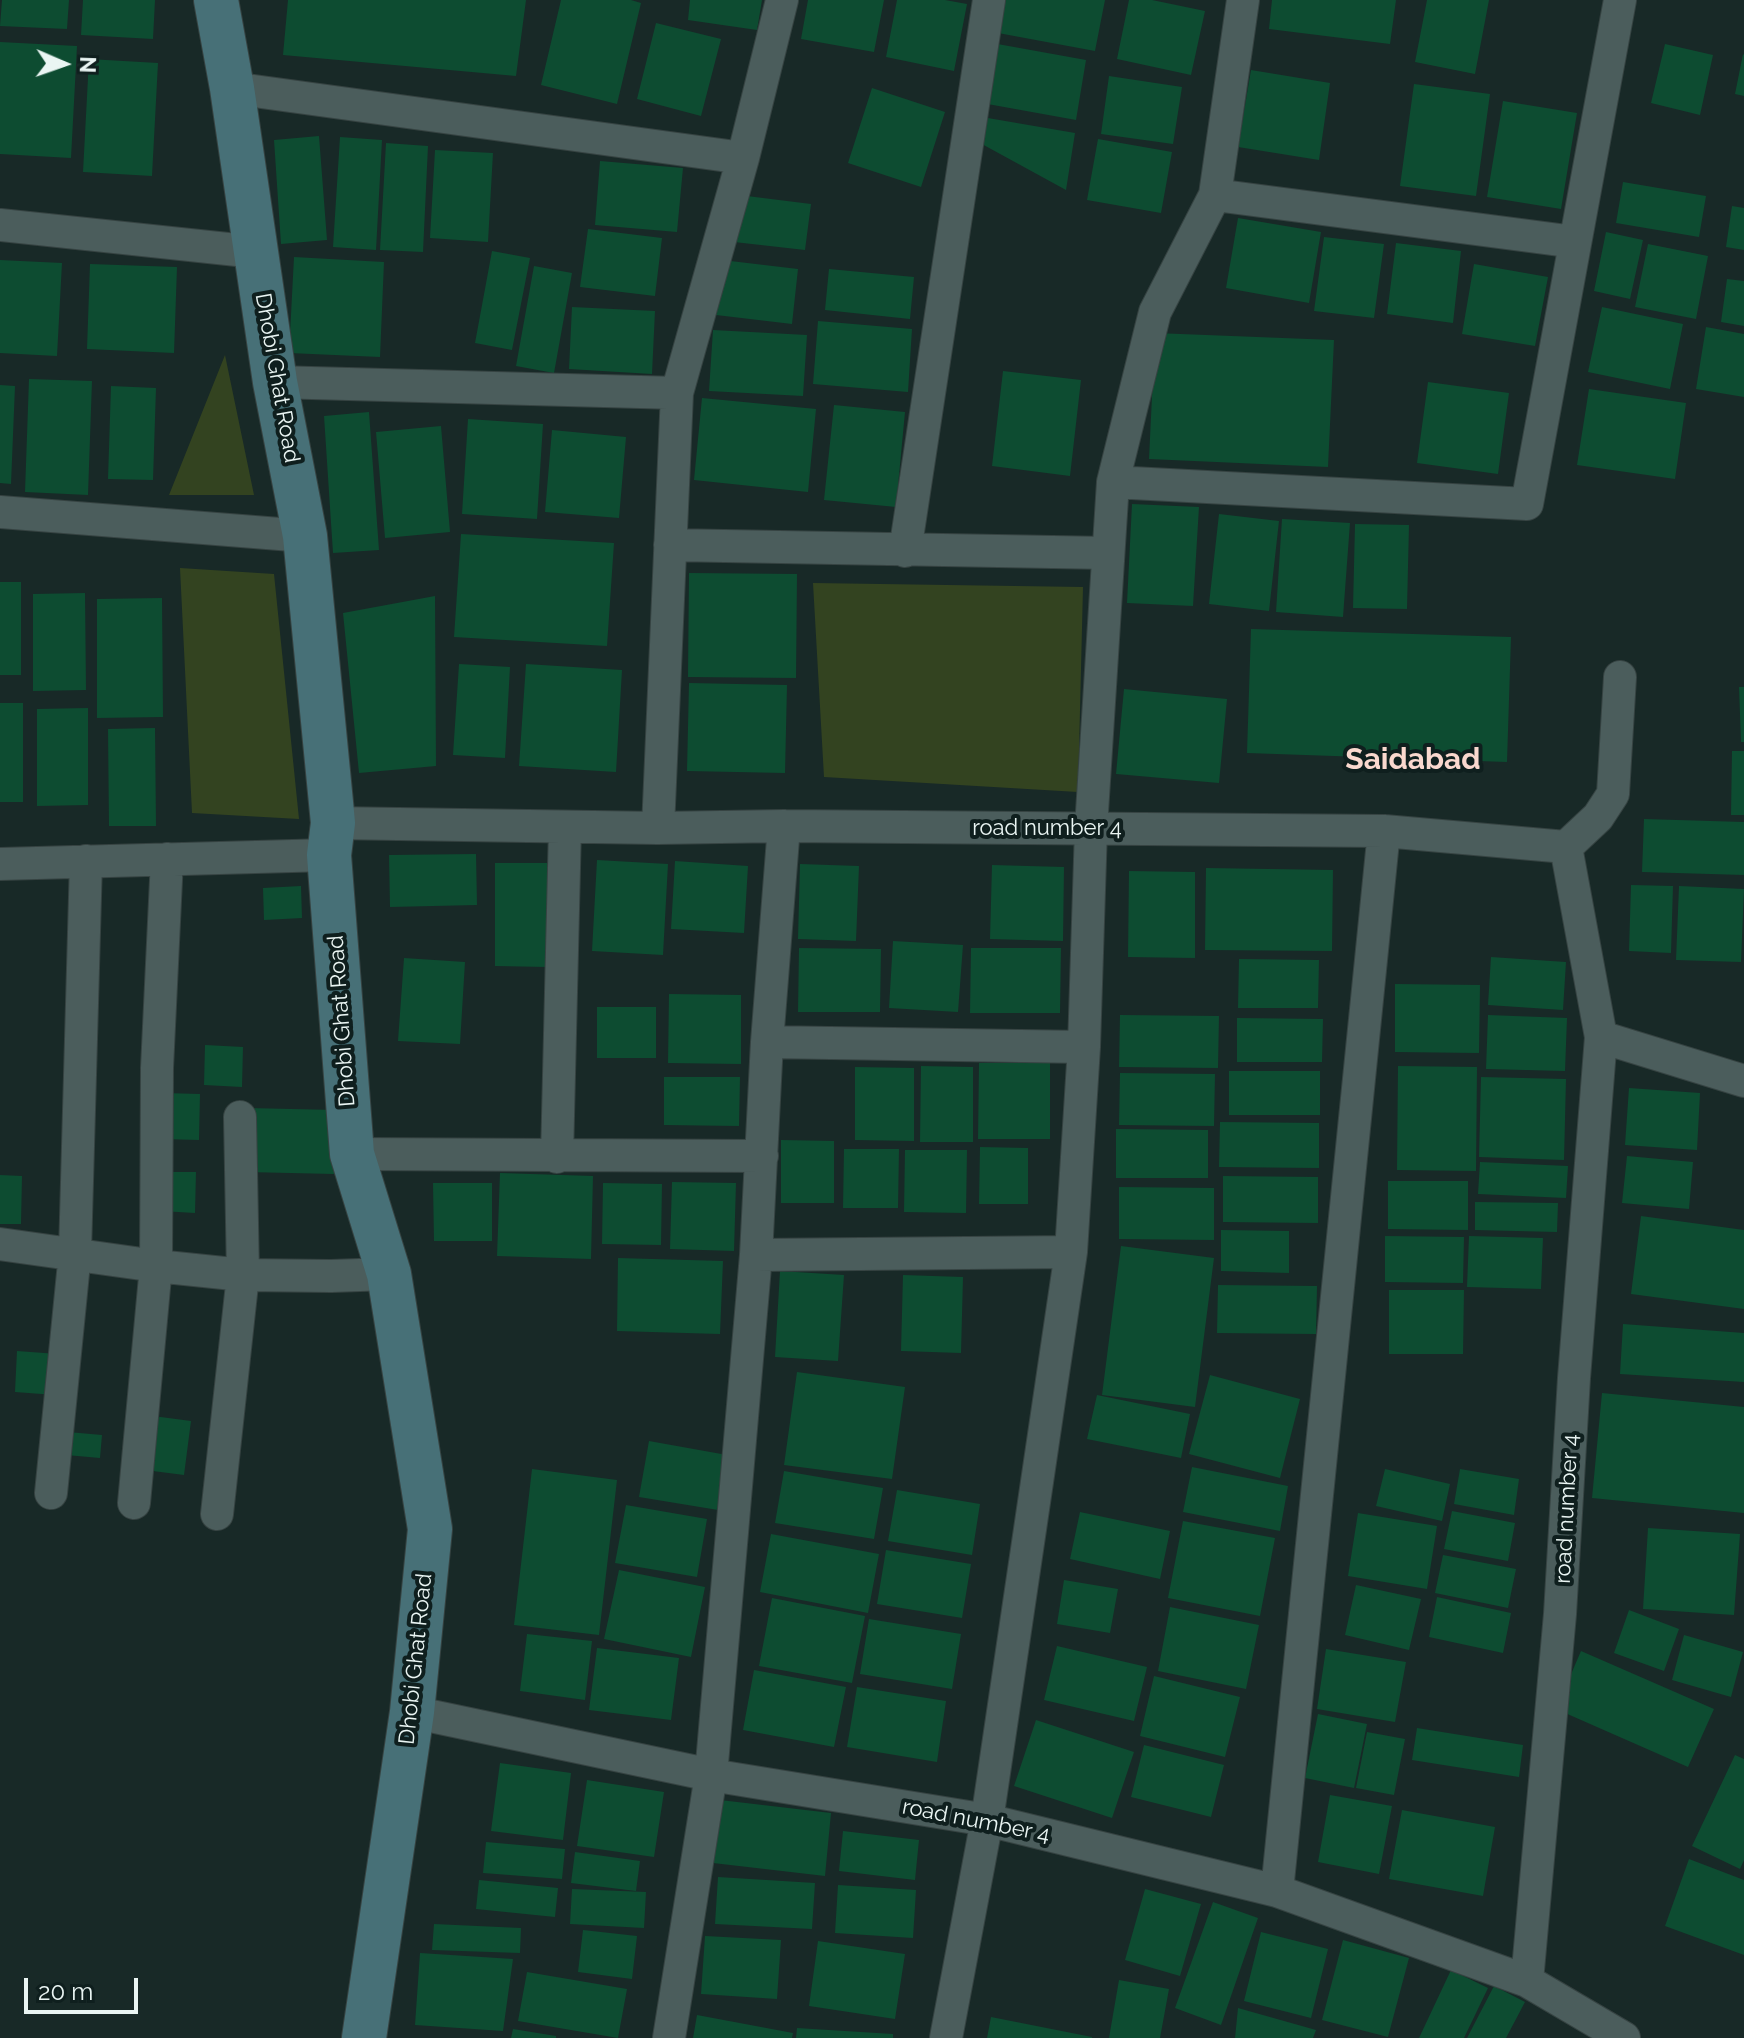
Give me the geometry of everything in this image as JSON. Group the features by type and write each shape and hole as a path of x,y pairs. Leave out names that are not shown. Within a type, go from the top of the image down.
{"main road":[{"name":"Dhobi Ghat Road","path":"216,0 275,382 305,536 331,839 352,1154 389,1274 430,1529 412,1712 364,2038"}],"street":[{"path":"658,828 677,393 743,158 782,0"},
{"path":"905,551 989,0"},
{"path":"946,2038 987,1820 1071,1252 1084,1047 1091,828 1113,482 1155,312 1215,195 1243,0"},
{"path":"1113,482 1527,504 1620,0"},
{"path":"232,88 743,158"},
{"path":"1215,195 1575,242"},
{"path":"0,225 256,252"},
{"path":"275,382 677,393"},
{"path":"0,512 305,536"},
{"path":"670,545 1107,553"},
{"path":"1566,847 1598,817 1613,794 1620,677"},
{"path":"669,2038 711,1775 756,1255 767,1042 784,826"},
{"path":"557,1157 565,827"},
{"name":"road number 4","path":"0,864 167,859 331,839 565,827 1384,831 1566,847 1601,1037 1574,1378 1560,1614 1527,1981"},
{"path":"1277,1891 1384,831"},
{"path":"134,1503 156,1266 157,1068 167,859"},
{"path":"51,1493 75,1253 86,861"},
{"path":"1601,1037 1744,1081"},
{"path":"767,1042 1084,1047"},
{"path":"217,1514 243,1275 240,1117"},
{"path":"352,1154 762,1156"},
{"path":"0,1244 243,1275 389,1274"},
{"path":"756,1255 1071,1252"},
{"name":"road number 4","path":"412,1712 711,1775 987,1820 1277,1891 1527,1981 1624,2038"}],"green space":[{"path":"225,355 254,495 169,495"},
{"path":"180,568 274,574 299,819 192,813"},
{"path":"813,583 1083,587 1078,792 824,777"}],"building":[{"path":"2,0 69,0 67,29 0,26"},
{"path":"83,0 155,0 153,39 81,35"},
{"path":"288,0 526,0 516,76 283,55"},
{"path":"561,0 631,0 641,3 617,104 541,85"},
{"path":"690,0 762,0 757,30 688,20"},
{"path":"808,0 884,0 874,52 801,39"},
{"path":"897,0 945,0 967,4 954,71 886,57"},
{"path":"1004,0 1105,0 1095,51 998,33"},
{"path":"1129,0 1152,0 1205,11 1191,75 1117,59"},
{"path":"1272,0 1396,0 1390,44 1269,29"},
{"path":"1427,0 1489,0 1475,74 1415,62"},
{"path":"656,23 721,39 701,116 637,99"},
{"path":"0,42 77,46 71,158 0,154"},
{"path":"992,43 1086,60 1076,120 982,103"},
{"path":"1665,44 1713,55 1700,115 1651,103"},
{"path":"1744,55 1744,96 1735,94"},
{"path":"89,59 158,63 152,176 83,172"},
{"path":"1251,70 1330,83 1319,160 1238,147"},
{"path":"1109,76 1182,87 1173,144 1101,134"},
{"path":"1414,84 1490,94 1476,196 1400,186"},
{"path":"872,88 945,112 921,187 848,163"},
{"path":"1503,101 1577,113 1561,209 1487,197"},
{"path":"982,117 1075,133 1066,190 980,143"},
{"path":"319,136 327,240 281,244 274,140"},
{"path":"340,137 382,140 376,250 333,247"},
{"path":"1098,139 1172,152 1161,213 1087,200"},
{"path":"386,143 428,146 423,252 380,250"},
{"path":"435,150 493,153 488,242 430,238"},
{"path":"600,161 683,168 677,232 595,225"},
{"path":"1623,182 1706,196 1699,237 1616,223"},
{"path":"739,195 811,204 805,250 734,242"},
{"path":"1732,206 1744,208 1744,250 1726,247"},
{"path":"1238,218 1321,232 1309,303 1226,288"},
{"path":"588,229 662,238 655,296 580,287"},
{"path":"1606,232 1643,240 1630,299 1594,291"},
{"path":"1324,237 1384,244 1374,318 1314,311"},
{"path":"1396,243 1461,251 1453,323 1387,314"},
{"path":"1648,244 1708,256 1696,319 1635,307"},
{"path":"492,251 530,258 512,350 475,343"},
{"path":"294,257 384,262 380,357 289,353"},
{"path":"0,260 62,263 57,356 0,353"},
{"path":"722,260 798,269 792,324 716,315"},
{"path":"90,264 177,267 174,353 87,349"},
{"path":"1474,264 1548,277 1535,346 1462,334"},
{"path":"534,266 572,273 554,373 516,366"},
{"path":"829,269 914,277 910,319 825,310"},
{"path":"1727,279 1744,281 1744,326 1721,322"},
{"path":"572,307 655,311 652,374 569,369"},
{"path":"1602,307 1683,324 1670,389 1588,372"},
{"path":"818,321 912,329 908,392 813,384"},
{"path":"1706,327 1744,334 1744,397 1696,389"},
{"path":"713,330 807,335 803,396 709,391"},
{"path":"1155,333 1334,340 1328,467 1149,459"},
{"path":"1003,371 1081,380 1070,476 992,466"},
{"path":"29,379 92,381 88,495 25,492"},
{"path":"1428,382 1509,393 1498,474 1417,463"},
{"path":"0,385 15,386 11,484 0,483"},
{"path":"111,386 156,388 153,480 108,479"},
{"path":"1589,389 1686,403 1675,479 1577,465"},
{"path":"702,398 816,409 808,492 694,480"},
{"path":"834,405 905,412 896,507 824,500"},
{"path":"369,412 379,550 333,553 324,416"},
{"path":"468,419 543,424 537,519 462,514"},
{"path":"441,426 450,532 385,538 376,432"},
{"path":"552,430 626,437 619,518 545,512"},
{"path":"1132,504 1199,507 1193,606 1127,603"},
{"path":"1219,514 1279,521 1269,611 1209,604"},
{"path":"1282,519 1350,523 1343,617 1276,612"},
{"path":"1355,524 1409,525 1407,609 1353,608"},
{"path":"461,534 614,543 607,646 454,637"},
{"path":"689,573 797,574 796,678 688,677"},
{"path":"0,582 21,582 21,675 0,675"},
{"path":"85,593 86,690 33,691 33,594"},
{"path":"435,596 436,766 359,773 343,613"},
{"path":"162,598 163,717 97,718 97,599"},
{"path":"1251,629 1511,637 1507,762 1247,753"},
{"path":"459,664 510,667 505,758 453,755"},
{"path":"526,664 622,670 616,772 519,766"},
{"path":"689,683 787,685 785,773 687,771"},
{"path":"1739,687 1744,687 1744,742 1741,742"},
{"path":"1124,689 1227,699 1219,783 1116,774"},
{"path":"0,703 23,703 23,802 0,802"},
{"path":"88,708 88,805 37,806 37,709"},
{"path":"155,728 156,826 109,826 108,729"},
{"path":"1732,751 1744,751 1744,815 1731,815"},
{"path":"1644,819 1744,822 1744,875 1642,872"},
{"path":"476,854 477,905 390,907 389,855"},
{"path":"597,860 668,864 663,955 592,951"},
{"path":"675,861 748,866 744,933 671,929"},
{"path":"495,863 547,863 547,967 495,966"},
{"path":"800,864 859,866 856,941 798,939"},
{"path":"992,865 1064,867 1063,941 990,939"},
{"path":"1206,868 1333,870 1332,951 1205,950"},
{"path":"1129,871 1195,872 1195,958 1128,957"},
{"path":"1631,885 1673,886 1671,953 1629,951"},
{"path":"301,886 302,918 264,920 263,888"},
{"path":"1679,886 1744,889 1741,962 1676,960"},
{"path":"893,941 963,945 958,1012 889,1008"},
{"path":"799,948 881,949 880,1012 798,1012"},
{"path":"971,948 1061,948 1060,1013 970,1013"},
{"path":"1491,957 1566,962 1563,1010 1488,1005"},
{"path":"404,958 465,962 460,1044 398,1041"},
{"path":"1239,959 1319,960 1318,1008 1238,1008"},
{"path":"1395,984 1480,985 1479,1053 1395,1052"},
{"path":"669,994 741,995 741,1064 668,1063"},
{"path":"597,1007 656,1007 656,1058 597,1058"},
{"path":"1120,1015 1219,1016 1218,1068 1119,1067"},
{"path":"1488,1015 1567,1018 1565,1071 1486,1069"},
{"path":"1237,1018 1323,1019 1322,1062 1237,1062"},
{"path":"205,1045 243,1047 242,1087 204,1085"},
{"path":"979,1063 1050,1063 1050,1139 978,1139"},
{"path":"921,1066 973,1067 973,1142 920,1142"},
{"path":"1398,1066 1477,1067 1476,1171 1397,1170"},
{"path":"855,1067 914,1068 914,1141 855,1140"},
{"path":"1229,1071 1320,1071 1320,1115 1229,1115"},
{"path":"1120,1073 1215,1074 1214,1126 1119,1125"},
{"path":"664,1077 740,1077 739,1126 664,1125"},
{"path":"1481,1077 1566,1079 1564,1160 1479,1157"},
{"path":"1629,1088 1700,1093 1697,1150 1625,1145"},
{"path":"163,1093 200,1094 199,1140 162,1139"},
{"path":"248,1108 335,1110 334,1174 246,1172"},
{"path":"1220,1122 1319,1123 1319,1168 1219,1167"},
{"path":"1116,1129 1208,1130 1208,1178 1116,1178"},
{"path":"781,1140 834,1141 834,1203 781,1203"},
{"path":"980,1147 1028,1148 1028,1204 979,1204"},
{"path":"844,1149 899,1149 898,1208 843,1208"},
{"path":"905,1150 967,1150 966,1213 904,1212"},
{"path":"1627,1156 1693,1162 1689,1209 1622,1203"},
{"path":"1480,1162 1568,1166 1566,1198 1478,1194"},
{"path":"161,1172 196,1172 195,1213 161,1211"},
{"path":"500,1173 593,1176 591,1259 497,1256"},
{"path":"0,1175 22,1176 21,1224 0,1224"},
{"path":"1223,1176 1318,1177 1318,1223 1223,1222"},
{"path":"1388,1181 1468,1181 1468,1230 1388,1229"},
{"path":"672,1182 736,1183 734,1251 670,1249"},
{"path":"433,1183 492,1183 492,1241 434,1241"},
{"path":"603,1183 662,1184 661,1245 602,1244"},
{"path":"1119,1187 1214,1188 1214,1240 1119,1239"},
{"path":"1475,1202 1558,1203 1557,1232 1475,1230"},
{"path":"1641,1216 1744,1230 1744,1309 1631,1294"},
{"path":"1221,1230 1289,1231 1289,1273 1221,1271"},
{"path":"1385,1236 1464,1237 1463,1283 1385,1282"},
{"path":"1469,1236 1543,1238 1541,1289 1467,1287"},
{"path":"1121,1246 1214,1258 1195,1407 1102,1395"},
{"path":"618,1258 723,1261 720,1334 617,1331"},
{"path":"780,1271 844,1275 838,1361 775,1357"},
{"path":"903,1275 963,1277 961,1353 901,1351"},
{"path":"1218,1285 1317,1286 1316,1334 1217,1333"},
{"path":"1389,1290 1464,1290 1463,1354 1389,1354"},
{"path":"1623,1324 1744,1333 1744,1382 1620,1374"},
{"path":"17,1351 58,1354 55,1395 15,1392"},
{"path":"797,1372 905,1387 892,1479 784,1465"},
{"path":"1210,1375 1300,1399 1280,1478 1189,1454"},
{"path":"1602,1393 1744,1407 1744,1513 1592,1498"},
{"path":"1097,1395 1190,1414 1181,1458 1087,1439"},
{"path":"153,1416 191,1421 184,1475 145,1470"},
{"path":"68,1432 102,1435 100,1458 66,1455"},
{"path":"649,1441 727,1455 718,1510 639,1497"},
{"path":"1192,1467 1288,1486 1280,1531 1183,1512"},
{"path":"532,1469 617,1480 599,1635 514,1625"},
{"path":"1385,1469 1450,1484 1442,1521 1376,1506"},
{"path":"1460,1469 1519,1479 1514,1515 1454,1504"},
{"path":"784,1471 883,1488 874,1539 775,1523"},
{"path":"897,1490 980,1504 972,1555 888,1541"},
{"path":"626,1505 707,1519 697,1577 615,1563"},
{"path":"1452,1511 1515,1523 1508,1561 1444,1549"},
{"path":"1080,1512 1170,1531 1160,1579 1070,1559"},
{"path":"1358,1513 1437,1526 1427,1589 1348,1576"},
{"path":"1183,1521 1275,1538 1260,1616 1168,1598"},
{"path":"1648,1528 1740,1534 1734,1615 1643,1609"},
{"path":"771,1534 879,1554 868,1613 760,1592"},
{"path":"886,1550 971,1564 962,1618 877,1604"},
{"path":"1443,1555 1516,1569 1508,1608 1435,1593"},
{"path":"619,1570 705,1587 691,1657 604,1639"},
{"path":"1064,1580 1118,1589 1110,1633 1057,1624"},
{"path":"1356,1585 1421,1599 1409,1650 1345,1635"},
{"path":"1437,1597 1511,1613 1503,1653 1429,1637"},
{"path":"772,1598 865,1616 852,1683 759,1666"},
{"path":"1170,1607 1259,1625 1246,1689 1158,1671"},
{"path":"1629,1610 1679,1629 1664,1671 1614,1653"},
{"path":"869,1619 961,1634 952,1689 860,1674"},
{"path":"527,1634 592,1641 585,1700 520,1691"},
{"path":"1684,1635 1743,1652 1731,1697 1672,1680"},
{"path":"1057,1646 1147,1667 1134,1721 1044,1700"},
{"path":"597,1648 679,1658 671,1720 589,1710"},
{"path":"1326,1649 1406,1662 1395,1722 1317,1709"},
{"path":"1581,1651 1714,1709 1688,1767 1556,1709"},
{"path":"754,1670 846,1687 834,1747 743,1730"},
{"path":"1154,1676 1240,1697 1225,1757 1140,1736"},
{"path":"857,1687 946,1701 937,1762 847,1747"},
{"path":"1318,1714 1367,1724 1354,1788 1305,1778"},
{"path":"1036,1720 1134,1752 1112,1818 1014,1786"},
{"path":"1417,1728 1523,1745 1519,1777 1412,1760"},
{"path":"1367,1732 1405,1739 1394,1795 1356,1788"},
{"path":"1144,1745 1224,1765 1211,1817 1131,1797"},
{"path":"1735,1755 1744,1759 1744,1860 1740,1869 1692,1846"},
{"path":"500,1763 571,1773 563,1840 491,1831"},
{"path":"587,1780 664,1792 654,1857 577,1846"},
{"path":"1330,1795 1392,1806 1379,1874 1318,1862"},
{"path":"720,1800 831,1813 825,1876 713,1863"},
{"path":"1402,1810 1495,1827 1483,1896 1389,1879"},
{"path":"843,1831 919,1840 915,1880 839,1871"},
{"path":"486,1842 565,1849 562,1879 483,1873"},
{"path":"575,1852 640,1861 636,1891 571,1883"},
{"path":"1689,1859 1744,1880 1744,1955 1665,1926"},
{"path":"718,1877 815,1883 812,1929 715,1924"},
{"path":"479,1880 558,1888 555,1917 476,1909"},
{"path":"838,1885 916,1890 913,1938 835,1933"},
{"path":"572,1889 646,1892 644,1928 570,1924"},
{"path":"1145,1889 1201,1904 1180,1976 1125,1960"},
{"path":"1213,1902 1258,1918 1221,2025 1175,2008"},
{"path":"434,1924 521,1928 520,1953 432,1950"},
{"path":"583,1930 637,1936 632,1979 578,1972"},
{"path":"1261,1932 1328,1949 1311,2018 1244,2001"},
{"path":"705,1936 781,1940 777,1999 701,1994"},
{"path":"1343,1940 1409,1958 1388,2037 1322,2020"},
{"path":"818,1941 905,1954 895,2019 809,2006"},
{"path":"420,1953 513,1959 503,2031 415,2025"},
{"path":"1451,1970 1488,1988 1464,2038 1419,2038"},
{"path":"527,1972 627,1989 618,2038 518,2021"},
{"path":"1119,1980 1169,1989 1160,2038 1109,2038"},
{"path":"1494,1986 1525,2002 1506,2038 1467,2038"},
{"path":"1238,2008 1316,2030 1313,2038 1235,2038"},
{"path":"697,2015 793,2033 792,2038 693,2038"},
{"path":"991,2017 1092,2037 1092,2038 987,2038"},
{"path":"797,2028 893,2034 893,2038 796,2038"},
{"path":"513,2029 556,2036 556,2038 511,2038"}],"district":[{"name":"Saidabad","path":"1413,760"}]}
